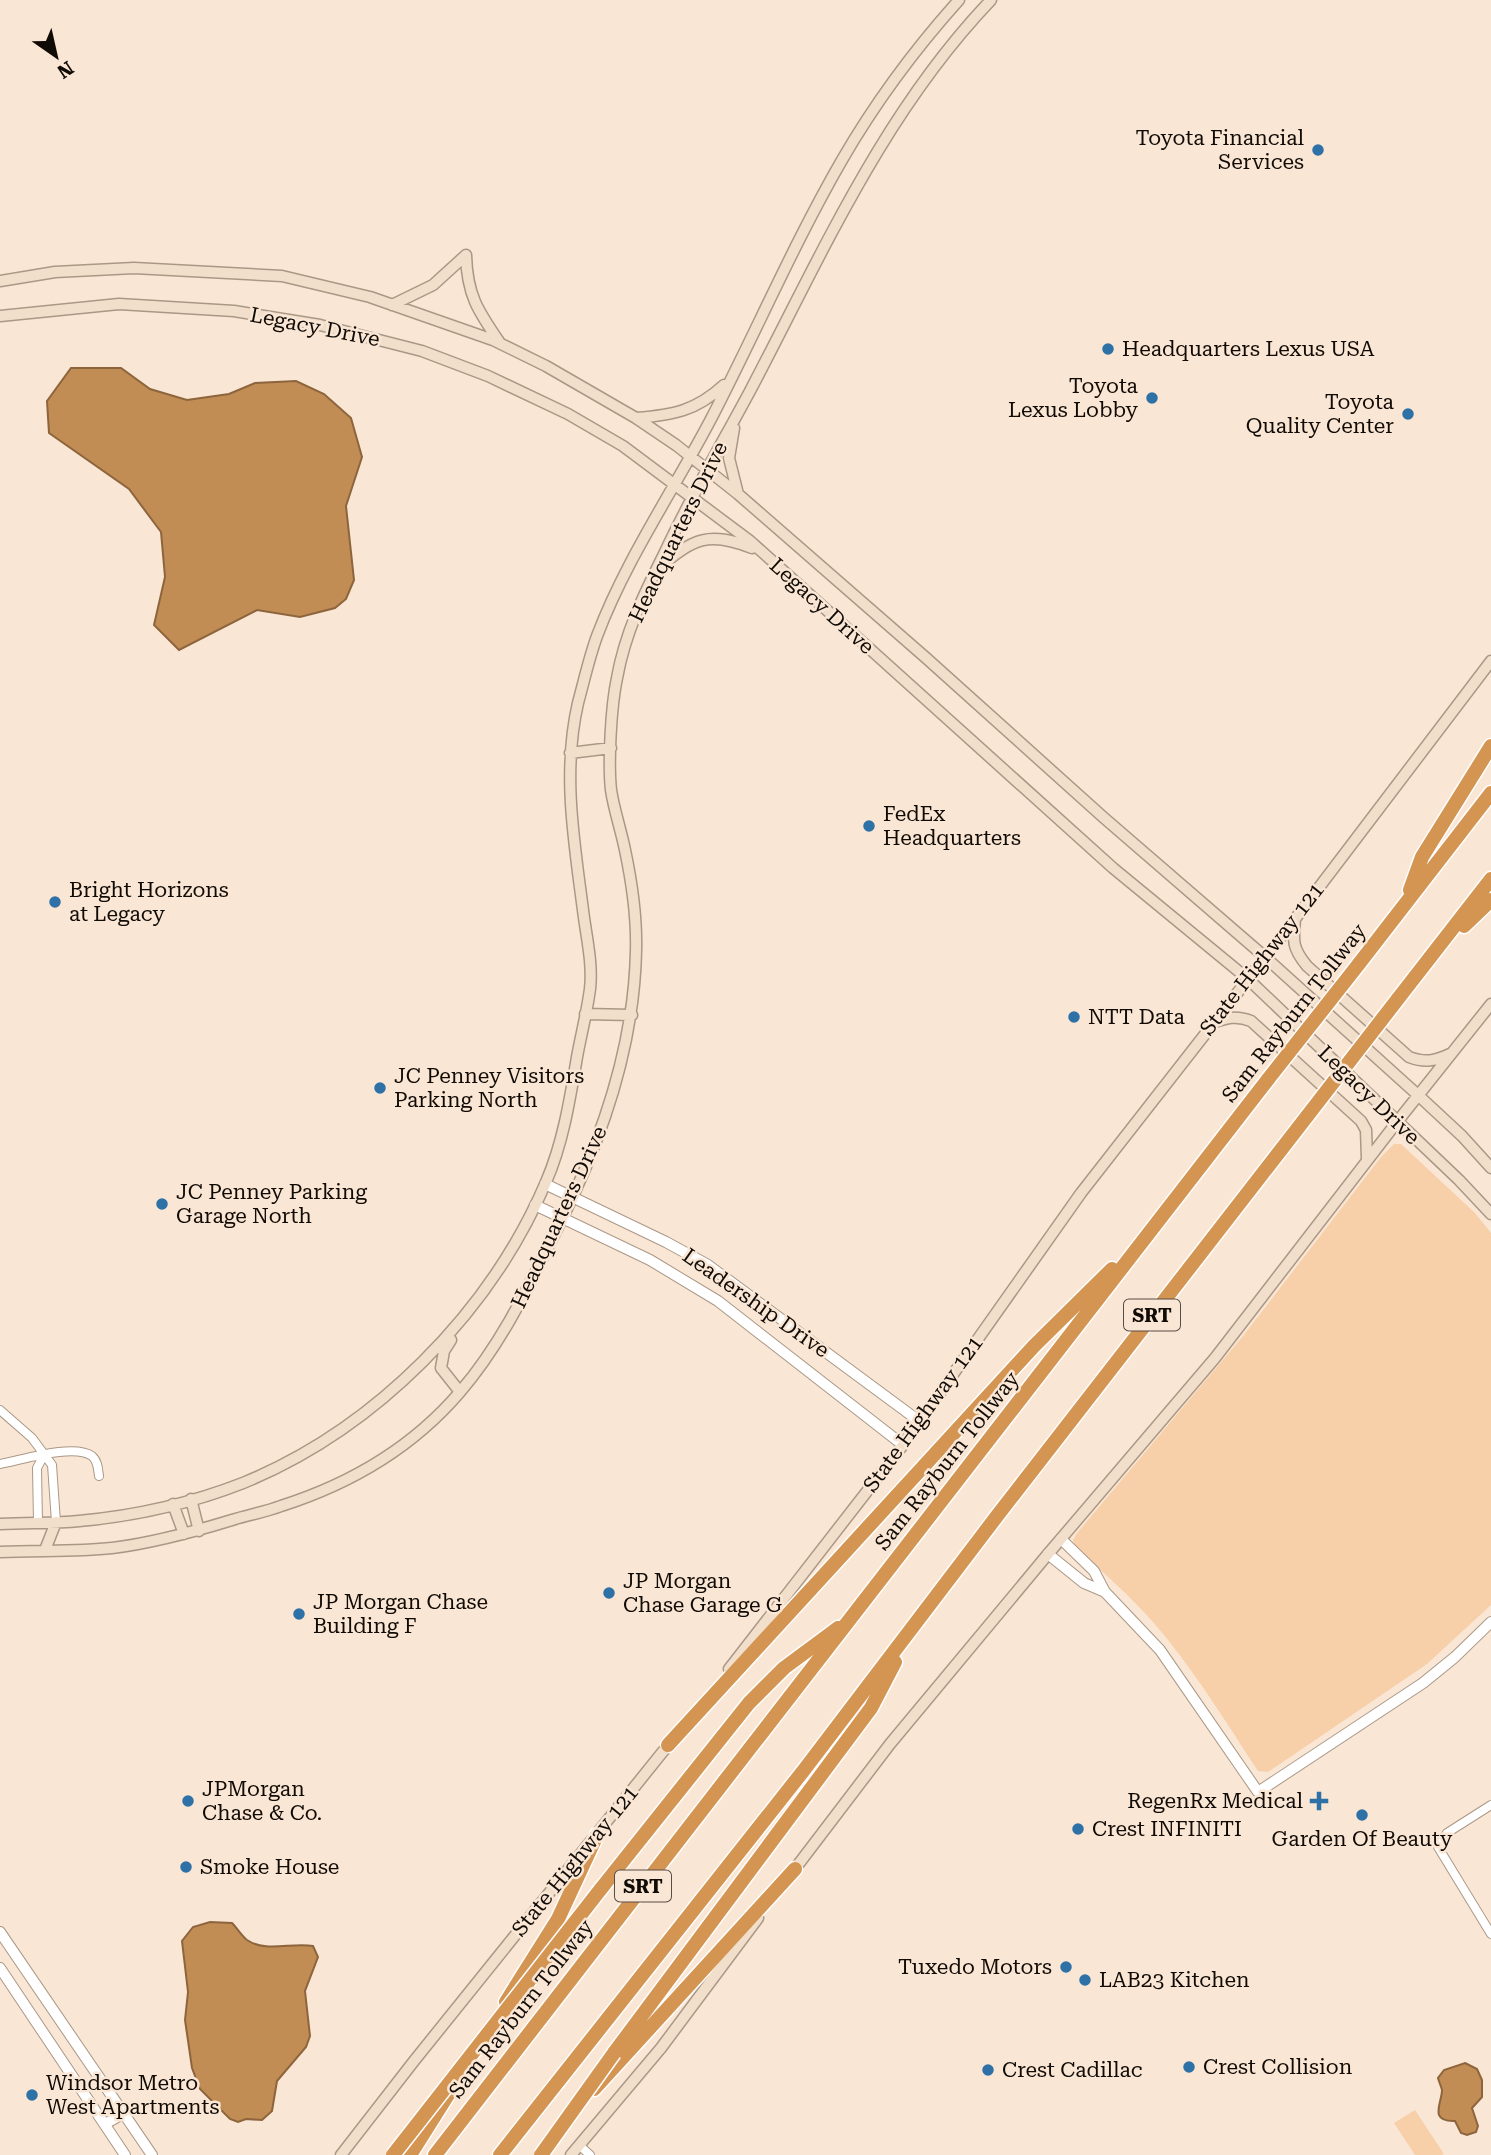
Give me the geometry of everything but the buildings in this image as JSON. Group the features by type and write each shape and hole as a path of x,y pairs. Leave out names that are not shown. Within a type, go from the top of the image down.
{"highway":[{"path":"1405,905 1422,857 1491,746"},
{"name":"Sam Rayburn Tollway","path":"435,2155 1491,793"},
{"name":"SRT","path":"500,2155 804,1770 1491,879"},
{"path":"1430,958 1491,900"},
{"path":"668,1745 1034,1346 1153,1228"},
{"path":"393,2155 750,1703 784,1668 853,1617"},
{"path":"541,2155 871,1708 913,1626"},
{"path":"410,2155 558,1919 597,1835"},
{"path":"534,2155 795,1868"}],"main road":[{"name":"Headquarters Drive","path":"0,1524 104,1519 173,1504 244,1482 309,1449 355,1420 436,1349 479,1296 504,1258 535,1205 555,1158 569,1101 590,985 570,805 570,753 576,711 599,632 656,517 691,458 732,379 841,162 882,98 959,0"},
{"name":"Headquarters Drive","path":"0,1552 75,1551 117,1547 199,1531 279,1507 355,1475 393,1453 440,1414 460,1392 503,1334 573,1197 605,1118 621,1066 632,1015 636,951 635,913 626,853 611,785 611,748 613,696 632,622 692,497 805,279 888,131 946,50 990,0"},
{"path":"392,304 433,285 466,255 473,300 500,343"},
{"name":"Legacy Drive","path":"0,281 55,272 88,270 184,269 282,276 392,304 500,343 636,418 663,435 738,494 920,653 1102,817 1265,957 1462,1136 1491,1168"},
{"name":"Legacy Drive","path":"0,316 118,304 176,306 282,318 369,336 440,357 529,394 623,446 762,552 1114,868 1248,979 1459,1180 1491,1214"},
{"path":"636,418 689,410 732,379"},
{"path":"738,494 729,458 739,410"},
{"path":"655,571 678,551 701,540 730,539 762,552"},
{"name":"State Highway 121","path":"341,2155 597,1835 903,1445 1081,1193 1295,919 1491,661"},
{"path":"570,753 611,748"},
{"path":"1295,919 1293,944 1307,966 1409,1057 1422,1062 1436,1061 1452,1053"},
{"path":"571,2155 661,2048 890,1744 1215,1358 1491,1004"},
{"path":"585,1014 632,1015"},
{"path":"1212,1023 1229,1017 1241,1017 1251,1021 1344,1104 1366,1130 1367,1162"},
{"path":"460,1392 441,1368 444,1352 479,1296"},
{"path":"191,1499 199,1531"},
{"path":"173,1504 184,1534"},
{"path":"38,1522 45,1550"},
{"path":"45,1550 56,1522"}],"street":[{"name":"Leadership Drive","path":"545,1184 708,1265 919,1421"},
{"name":"Leadership Drive","path":"535,1205 650,1260 718,1301 903,1445"},
{"path":"0,1409 32,1438 52,1465 56,1522"},
{"path":"0,1464 70,1450 91,1455 97,1461 99,1476"},
{"path":"38,1522 37,1468 44,1455"},
{"path":"1061,1539 1094,1571 1105,1592 1160,1650 1258,1792 1423,1683 1491,1622"},
{"path":"1048,1554 1084,1583 1105,1592"},
{"path":"1491,1805 1447,1833 1438,1847 1491,1934"},
{"path":"0,1933 152,2155"},
{"path":"0,1968 125,2155"},
{"path":"105,2124 124,2113"},
{"path":"579,2145 590,2155"}],"shaded area":[{"path":"71,368 121,368 150,389 187,400 229,394 255,383 296,381 324,394 351,418 362,457 346,506 354,580 346,599 335,608 300,617 257,610 179,650 154,625 165,577 161,532 129,489 49,433 47,401"},
{"path":"1394,1144 1401,1144 1475,1213 1491,1233 1491,1605 1427,1664 1268,1772 1258,1771 1168,1640 1135,1602 1076,1548 1073,1540 1243,1336 1381,1157"},
{"path":"210,1922 232,1923 247,1940 262,1946 313,1946 318,1957 305,1991 310,2036 306,2047 277,2081 272,2111 262,2120 246,2119 238,2122 230,2119 200,2089 192,2068 185,2020 188,1992 182,1941 193,1927"},
{"path":"1465,2063 1477,2069 1482,2080 1482,2097 1472,2108 1478,2126 1476,2132 1467,2135 1461,2133 1455,2121 1442,2118 1438,2111 1442,2090 1438,2078 1444,2070"},
{"path":"1415,2110 1444,2154 1415,2155 1394,2123"}],"place":[{"name":"Toyota Financial Services","path":"1318,150"},
{"name":"Headquarters Lexus USA","path":"1108,349"},
{"name":"Toyota Lexus Lobby","path":"1152,398"},
{"name":"Toyota Quality Center","path":"1408,414"},
{"name":"FedEx Headquarters","path":"869,826"},
{"name":"Bright Horizons at Legacy","path":"55,902"},
{"name":"NTT Data","path":"1074,1017"},
{"name":"JC Penney Visitors Parking North","path":"380,1088"},
{"name":"JC Penney Parking Garage North","path":"162,1204"},
{"name":"JP Morgan Chase Garage G","path":"609,1593"},
{"name":"JP Morgan Chase Building F","path":"299,1614"},
{"name":"JPMorgan Chase & Co.","path":"188,1801"},
{"name":"RegenRx Medical","path":"1319,1801"},
{"name":"Garden Of Beauty","path":"1362,1815"},
{"name":"Crest INFINITI","path":"1078,1829"},
{"name":"Smoke House","path":"186,1867"},
{"name":"Tuxedo Motors","path":"1066,1967"},
{"name":"LAB23 Kitchen","path":"1085,1980"},
{"name":"Crest Collision","path":"1189,2067"},
{"name":"Crest Cadillac","path":"988,2070"},
{"name":"Windsor Metro West Apartments","path":"32,2095"}]}
